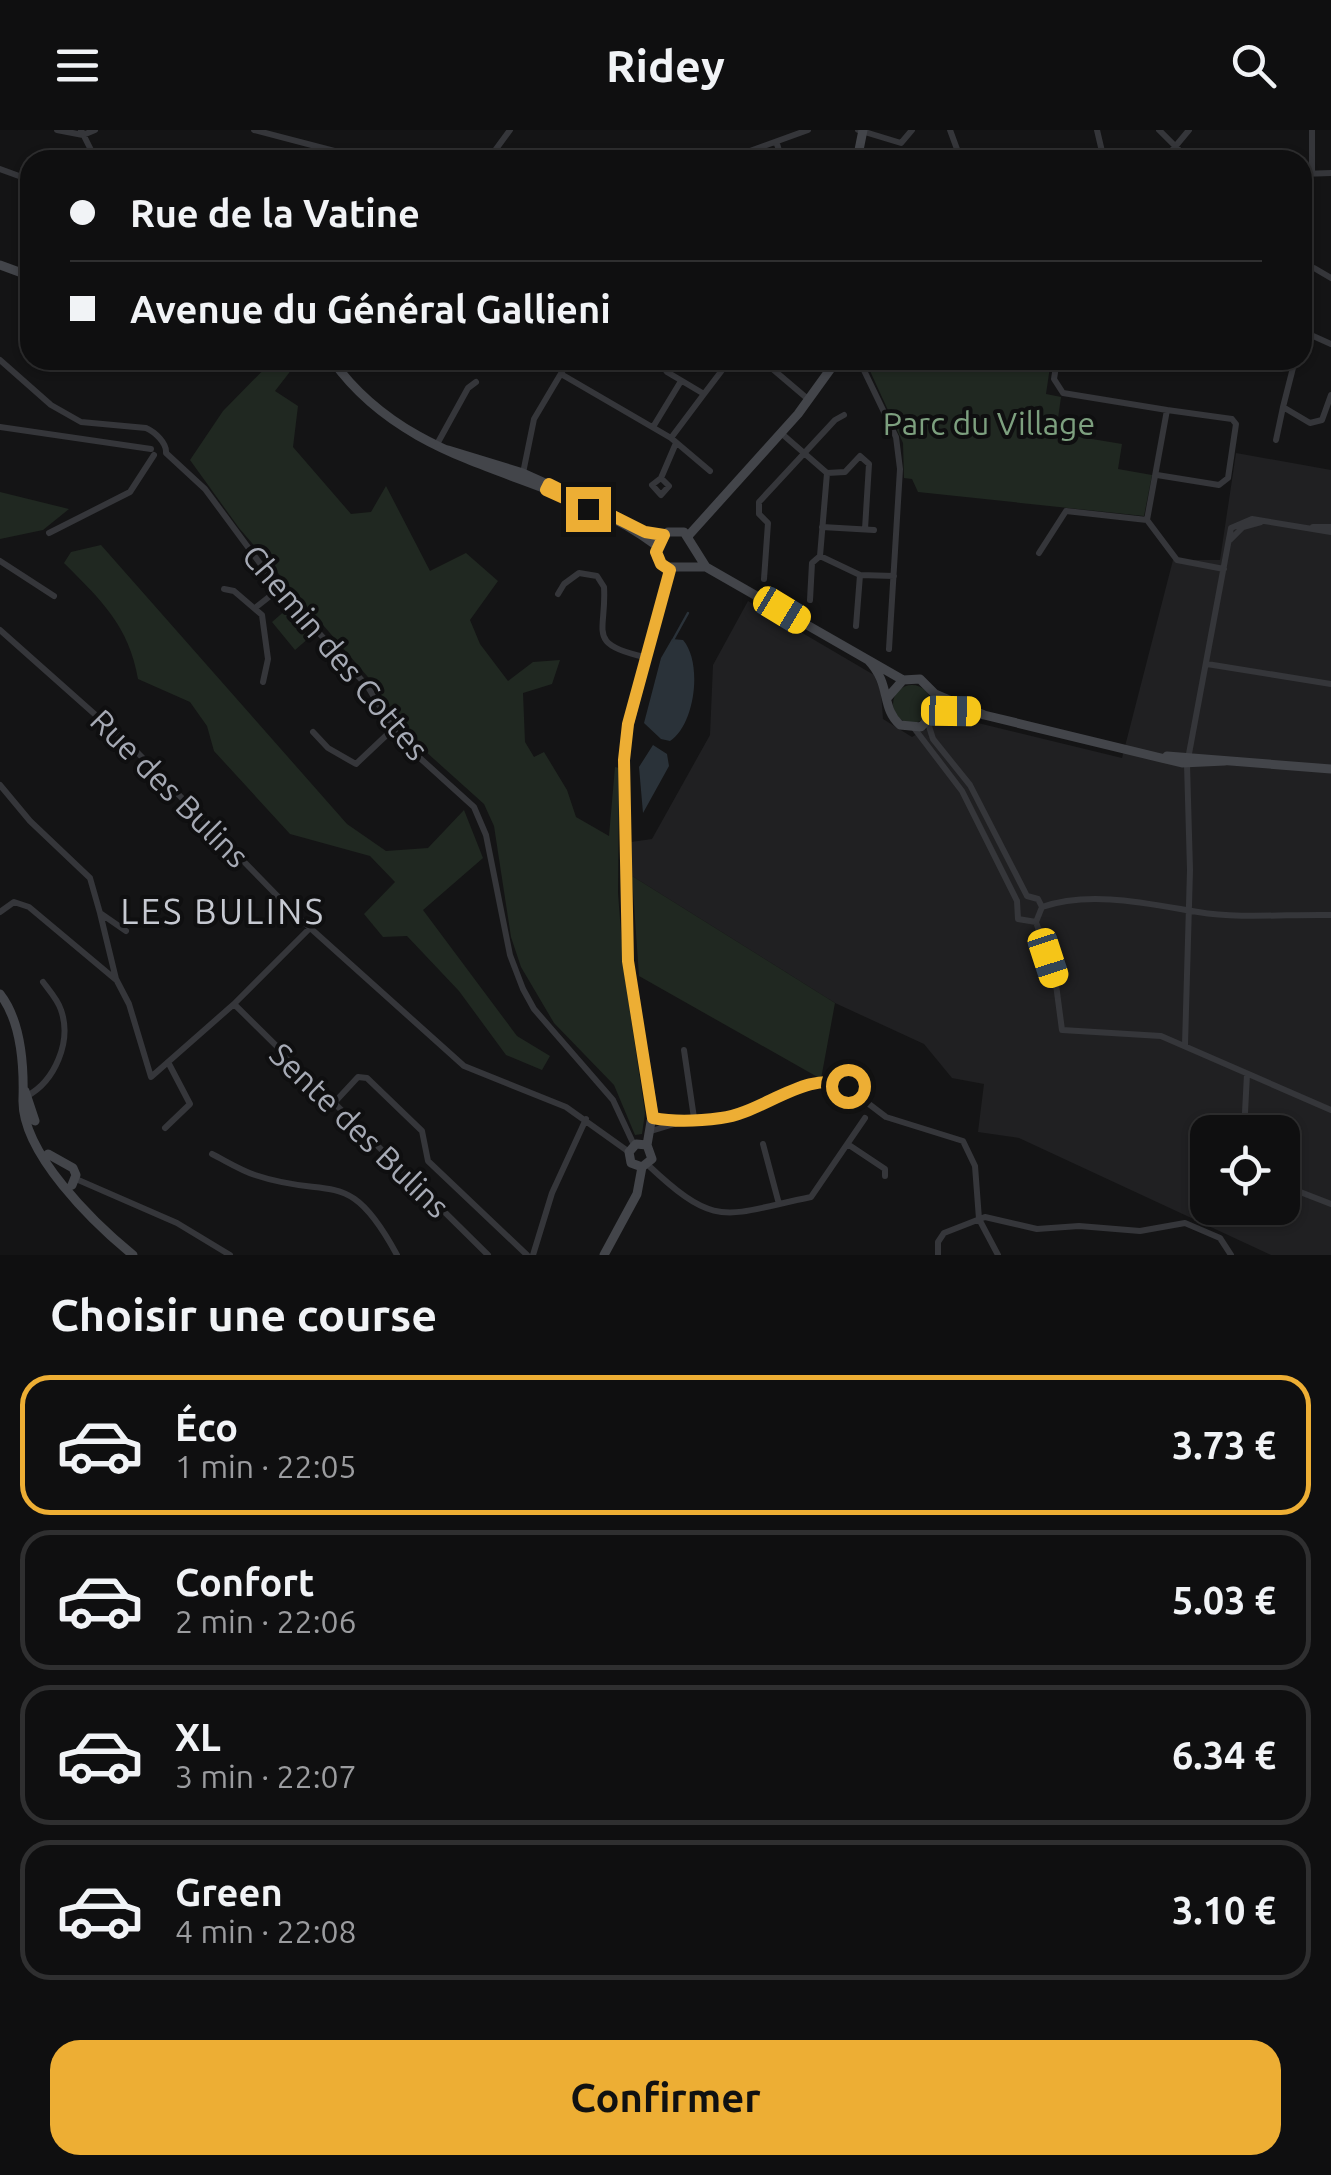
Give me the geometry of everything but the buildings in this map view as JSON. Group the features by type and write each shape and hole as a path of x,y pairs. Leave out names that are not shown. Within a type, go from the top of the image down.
{"street":[{"path":"56,130 95,130"},
{"path":"254,130 331,150"},
{"path":"758,150 808,130"},
{"path":"861,131 901,143 912,130"},
{"path":"1159,130 1179,150"},
{"path":"1173,150 1189,130"},
{"path":"1312,130 1312,174 1331,173"},
{"path":"777,144 779,150"},
{"path":"0,360 51,404 81,422 146,428 159,441 130,492 49,532"},
{"path":"340,370 362,396 440,448 548,487 645,532 689,535"},
{"path":"522,477 530,430 564,370"},
{"path":"669,370 704,394"},
{"path":"661,478 674,440 722,370"},
{"path":"774,370 809,400"},
{"path":"689,535 781,433 830,370"},
{"path":"865,370 896,437 900,468 890,649"},
{"path":"1055,370 1054,378 1063,393 1232,419 1236,424 1228,478 1219,485 1157,475"},
{"path":"1276,440 1292,370"},
{"path":"561,374 674,440 710,471"},
{"path":"653,428 681,381"},
{"path":"440,448 468,388 476,382"},
{"path":"1283,407 1310,423 1322,420 1331,395"},
{"path":"1147,520 1167,410"},
{"path":"764,579 768,523 759,514 759,502 844,415"},
{"path":"0,427 166,453"},
{"path":"781,433 827,473 845,472 860,456 869,464 864,530"},
{"name":"Chemin des Cottes","path":"159,441 166,446 166,453 205,489 279,589 368,686 393,729 479,814 510,955 523,989 534,1009 613,1100 631,1149"},
{"path":"810,600 812,562 820,556 827,473"},
{"path":"548,487 657,546"},
{"path":"1039,553 1066,511 1147,520 1177,560 1224,569"},
{"path":"1185,1045 1189,910 1185,760 1229,542 1243,527 1264,522 1331,530"},
{"path":"822,527 874,530"},
{"path":"664,535 657,546 661,564 670,570 706,567 904,680 920,680 951,706 1159,756 1331,768"},
{"path":"689,535 706,567"},
{"path":"688,566 696,552"},
{"path":"820,556 860,575 894,576"},
{"path":"0,561 54,596"},
{"path":"604,1255 638,1194 652,1155 647,1145 653,1118 628,961 623,780 627,731 670,570"},
{"path":"558,594 578,573 597,576 604,587 600,617 607,641 618,651 645,658"},
{"path":"856,626 860,575"},
{"path":"224,589 256,608 267,630 268,674 264,682"},
{"path":"256,608 279,589"},
{"name":"Rue des Bulins","path":"0,630 135,750 310,928 470,1070 546,1098 586,1120 617,1146 631,1149"},
{"path":"866,658 884,679 894,720 914,728 962,791 1018,901 1018,919 1036,922"},
{"path":"1207,664 1331,684"},
{"path":"888,698 904,680"},
{"path":"935,694 930,720 933,739 970,785 1027,896"},
{"path":"914,728 951,706"},
{"path":"313,732 328,748 356,764 393,729"},
{"path":"0,785 90,878 116,980 129,1004 150,1077 234,1004 310,928"},
{"path":"1018,901 1027,896 1038,899 1042,907 1036,922 1055,977 1062,1030 1134,1031 1185,1045 1331,1110"},
{"path":"1042,907 1062,901 1129,902 1189,910 1331,915"},
{"path":"0,912 14,902 29,907 116,980"},
{"path":"100,913 126,931"},
{"path":"25,1095 49,1078 62,1048 61,1008 43,982"},
{"path":"0,994 12,1015 35,1138 55,1176 208,1241 230,1255"},
{"name":"Sente des Bulins","path":"234,1004 488,1255"},
{"path":"684,1050 694,1118"},
{"path":"166,1128 190,1104 168,1062"},
{"path":"1245,1115 1247,1074"},
{"path":"332,1104 358,1077 368,1078 422,1131 428,1161 530,1255 552,1194 586,1120"},
{"path":"650,1131 694,1118 725,1118 830,1081 848,1086 870,1113 962,1142 974,1166 979,1219 998,1255"},
{"path":"25,1095 43,1144 62,1166 73,1168 70,1183 90,1218 133,1255"},
{"path":"647,1145 631,1149 631,1163 645,1166 682,1198 708,1210 733,1213 816,1194 870,1113"},
{"path":"653,1118 668,1123"},
{"path":"617,1146 622,1119"},
{"path":"763,1144 779,1204"},
{"path":"849,1145 885,1170 885,1176"},
{"path":"212,1154 252,1174 348,1194 370,1212 398,1255"},
{"path":"55,1176 62,1166"},
{"path":"70,1183 92,1215 141,1255"},
{"path":"1300,1192 1331,1204"},
{"path":"938,1255 938,1242 944,1232 979,1219 1033,1228 1080,1226 1134,1232 1185,1223 1220,1238 1231,1255"}],"shaded area":[{"path":"1236,453 1331,470 1331,1255 1271,1255 1206,1225 1300,1225 1300,1115 1190,1115 1190,1217 1019,1138 978,1132 984,1084 952,1078 924,1044 835,1003 632,876 631,842 652,839 710,735 713,665 748,601 874,675 881,692 883,719 912,737 949,716 1122,758 1173,560 1220,560"},
{"path":"672,639 683,640 689,650 694,678 685,722 670,741 661,739 644,723 661,658"},
{"path":"653,745 667,754 669,766 643,813 639,767"}],"green space":[{"path":"263,370 291,370 275,391 298,406 293,447 351,514 371,512 386,486 430,571 466,553 498,581 470,620 480,644 508,681 533,662 560,660 552,684 523,693 525,742 534,757 544,752 567,790 576,817 609,836 615,767 619,768 618,893 624,971 645,1113 642,1134 635,1135 614,1085 554,1023 521,967 511,937 494,826 484,804 405,733 374,684 239,528 190,460 223,411"},
{"name":"Parc du Village","path":"870,370 1050,370 1046,394 1061,397 1056,433 1122,444 1118,469 1152,475 1144,516 918,492 912,479 904,478 903,443"},
{"path":"0,492 69,509 43,530 0,539"},
{"path":"101,545 347,824 386,851 428,848 464,810 483,858 423,910 517,1036 550,1056 542,1070 506,1055 459,991 407,936 383,937 364,914 395,882 370,856 290,834 214,751 207,726 190,702 138,679 128,644 112,615 64,563 71,552"},
{"path":"287,609 310,637 295,650 272,622"},
{"path":"912,685 926,690 931,704 926,718 912,723 898,718 893,704 898,690"},
{"path":"632,876 835,1003 821,1079 639,976"}],"waterway":[{"path":"673,640 688,613"}],"district":[{"name":"LES BULINS","path":"223,911"}],"route":[{"path":"588,509 546,490 549,484 645,532 664,535 656,552 661,564 670,570 624,746 628,961 653,1118 668,1123 706,1116 725,1118 823,1082 848,1086"}]}
